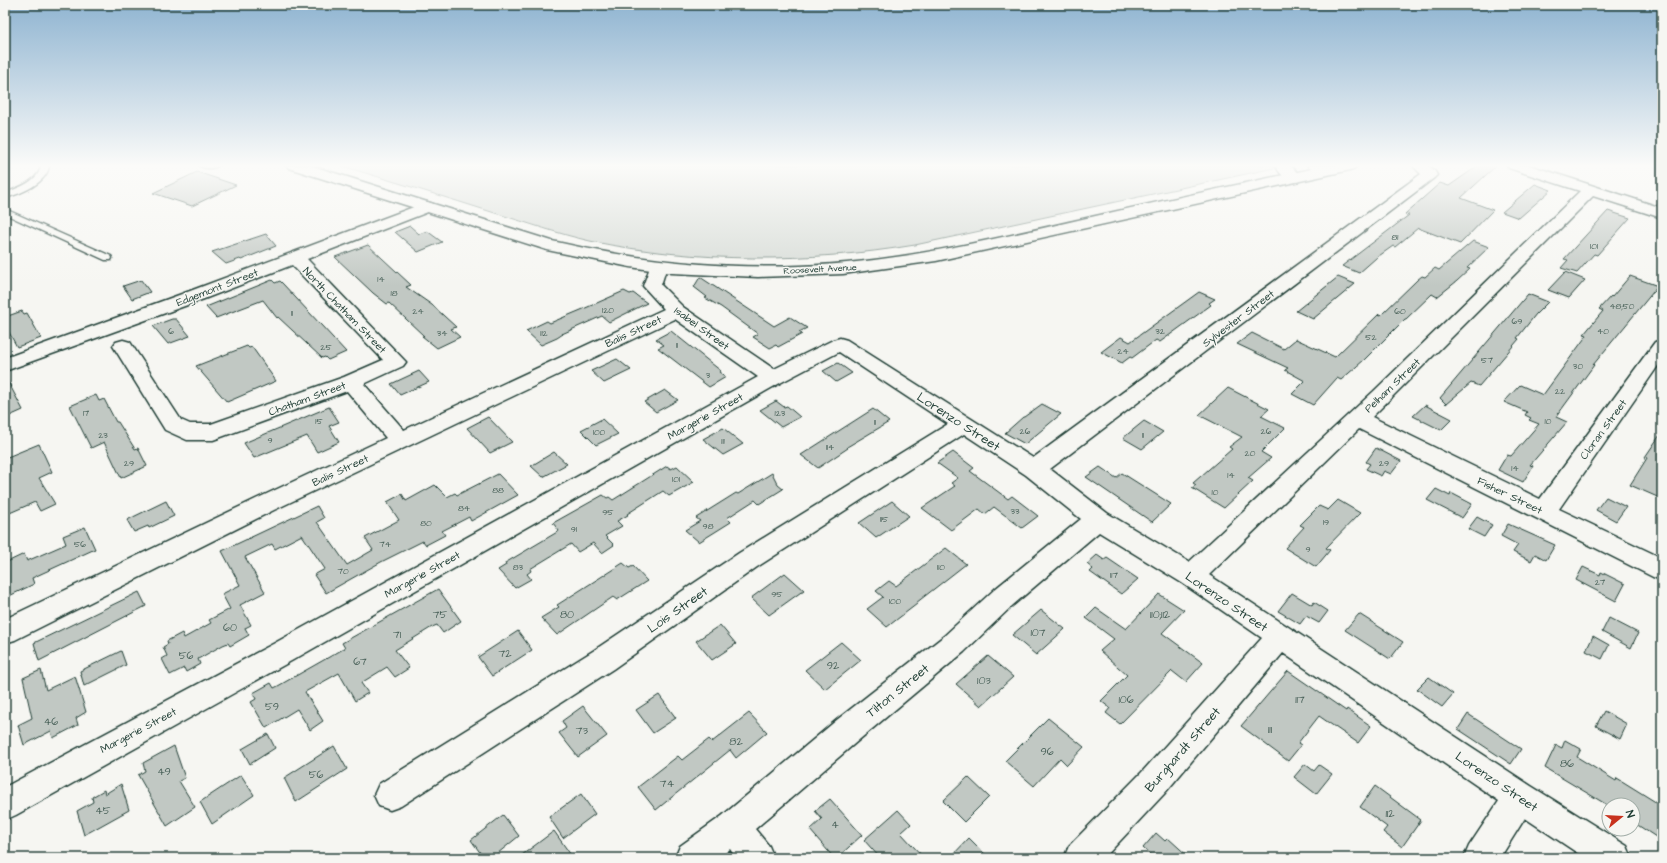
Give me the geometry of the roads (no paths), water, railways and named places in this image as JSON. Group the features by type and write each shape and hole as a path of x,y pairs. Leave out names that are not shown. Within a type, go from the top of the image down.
{"street":[{"name":"Roosevelt Avenue","path":"422,205 553,246 606,258 658,266 771,272 834,270 885,264 952,253 1170,205"},
{"name":"Sylvester Street","path":"1034,469 1389,205"},
{"name":"Pelham Street","path":"1191,576 1357,419 1574,205"},
{"path":"1638,205 1662,213"},
{"name":"Edgemont Street","path":"5,365 427,207"},
{"name":"North Chatham Street","path":"295,257 396,362 351,382"},
{"name":"Isabel Street","path":"658,266 652,286 676,311 773,378"},
{"name":"Balis Street","path":"5,632 266,504 676,311"},
{"name":"Lorenzo Street","path":"840,344 1034,469 1098,519 1191,576 1520,797 1615,858"},
{"name":"Margerie Street","path":"5,804 283,652 773,378 840,344"},
{"name":"Chatham Street","path":"123,346 173,425 187,432 213,432 351,382 401,441"},
{"name":"Cloran Street","path":"1544,512 1662,346"},
{"name":"Fisher Street","path":"1357,419 1662,570"},
{"name":"Lois Street","path":"390,795 602,660 748,560 964,424"},
{"name":"Tilton Street","path":"692,858 733,828 849,729 954,644 1004,598 1098,519"},
{"name":"Burghardt Street","path":"1081,858 1153,783 1281,636"},
{"path":"1481,858 1520,797"},
{"path":"733,828 757,858"}],"lane":[{"path":"5,211 108,258"}]}
